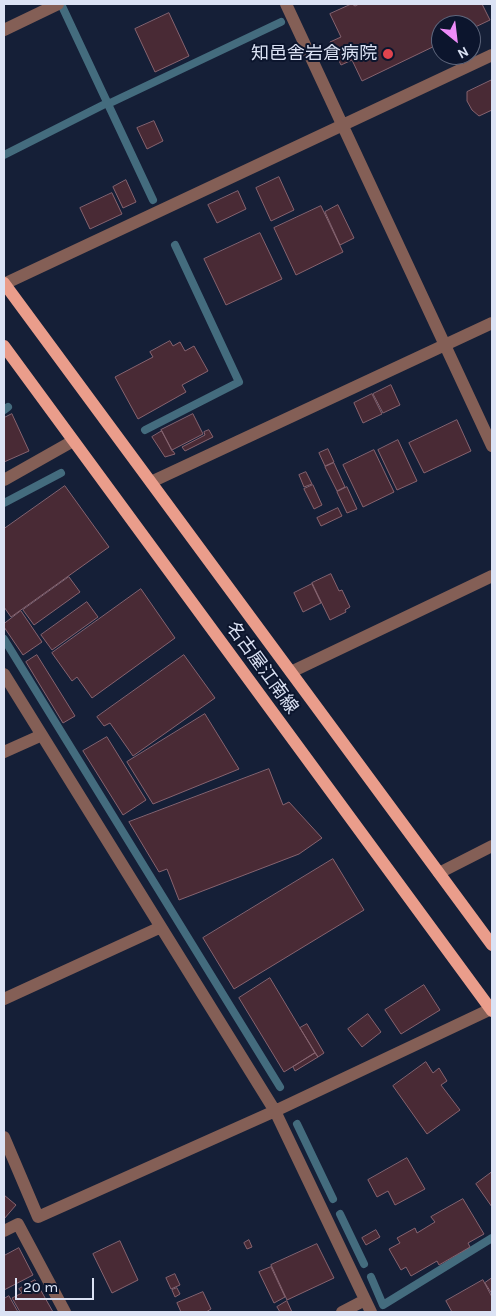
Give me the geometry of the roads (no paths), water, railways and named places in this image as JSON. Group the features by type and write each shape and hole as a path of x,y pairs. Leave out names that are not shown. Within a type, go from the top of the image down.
{"main road":[{"name":"名古屋江南線","path":"4,283 492,945"},
{"name":"名古屋江南線","path":"4,346 492,1010"}],"street":[{"path":"286,4 492,446"},
{"path":"4,30 55,6"},
{"path":"4,283 492,55"},
{"path":"151,482 492,323"},
{"path":"4,480 73,441"},
{"path":"291,672 492,576"},
{"path":"4,674 275,1111 371,1312"},
{"path":"4,752 42,735"},
{"path":"439,873 492,846"},
{"path":"4,999 161,927"},
{"path":"4,1137 38,1216 275,1111 492,1010"},
{"path":"4,1232 18,1224 65,1312"},
{"path":"342,1312 365,1300"}],"waterway":[{"path":"61,4 153,200"},
{"path":"108,104 281,22"},
{"path":"4,155 107,103"},
{"path":"145,430 239,382 175,245"},
{"path":"4,410 8,407"},
{"path":"4,503 61,473"},
{"path":"4,639 280,1087"},
{"path":"297,1124 333,1199"},
{"path":"340,1214 364,1264"},
{"path":"371,1277 383,1305 492,1238"}],"place":[{"name":"知邑舎岩倉病院","path":"388,54"}]}
